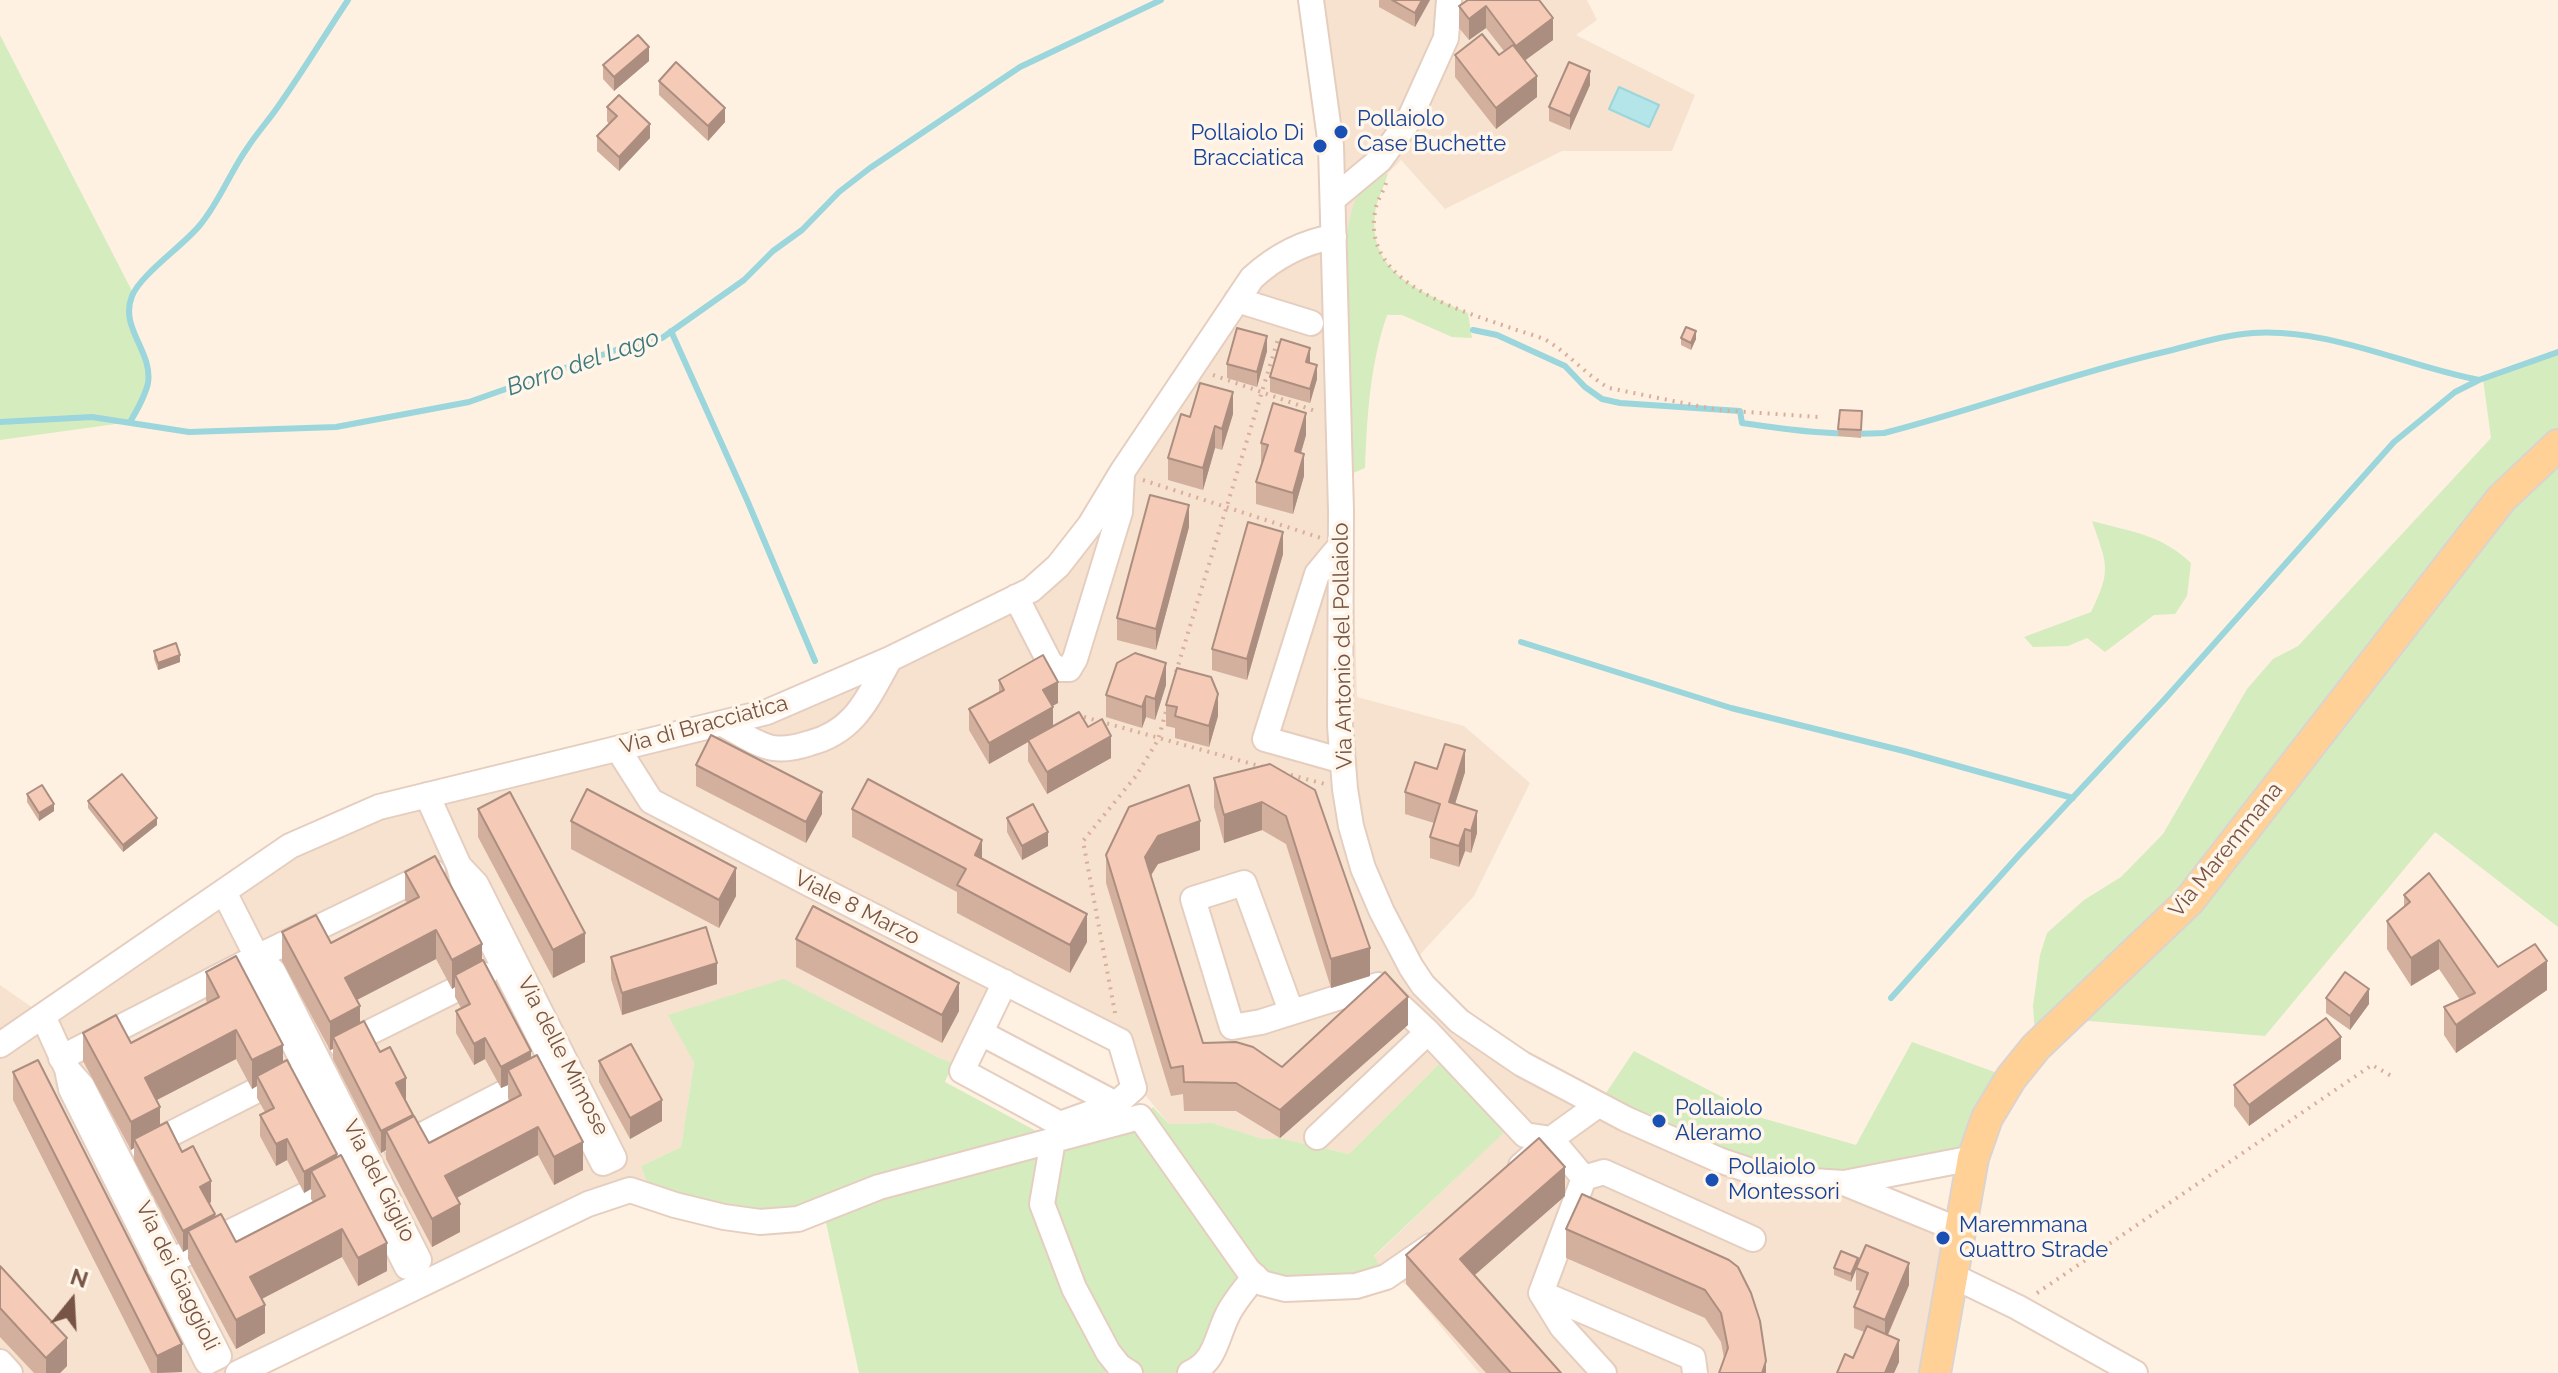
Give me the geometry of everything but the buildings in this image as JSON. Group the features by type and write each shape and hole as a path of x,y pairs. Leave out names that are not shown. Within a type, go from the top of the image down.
{"main road":[{"name":"Via Maremmana","path":"1935,1373 1973,1158 1987,1118 2011,1078 2036,1047 2189,901 2501,499 2558,445"}],"street":[{"name":"Via Antonio del Pollaiolo","path":"1311,0 1330,134 1333,199 1341,545 1340,726 1345,789 1363,868 1382,912 1423,985 1459,1021 1567,1090 1719,1160 1757,1173 1795,1180 1844,1183 1973,1158"},
{"path":"1333,199 1380,160 1409,120 1446,38 1449,0"},
{"name":"Via di Bracciatica","path":"0,1045 290,846 379,807 767,712 890,659 1031,590 1058,566 1090,525 1252,278 1269,262 1315,240 1334,237"},
{"path":"1237,300 1311,323"},
{"path":"1016,597 1050,663 1058,669 1069,669 1075,659 1120,512 1122,472"},
{"path":"1341,545 1317,574 1265,739 1343,761"},
{"path":"722,724 770,748 789,749 818,741 843,729 857,715 890,659"},
{"name":"Viale 8 Marzo","path":"618,749 651,801 1120,1041"},
{"name":"Via delle Mimose","path":"364,1166 560,1064 509,962 465,890 458,863 427,795"},
{"path":"64,1064 257,957 458,863"},
{"path":"1291,1011 1244,883 1193,899 1232,1027 1261,1022 1378,985 1428,1032 1525,1135 1551,1139 1584,1178"},
{"name":"Via del Giglio","path":"224,892 257,957 260,977 311,1062 364,1166"},
{"path":"114,1162 509,962"},
{"path":"1005,982 962,1071 1060,1124 1116,1104 1134,1088 1120,1041"},
{"name":"Via dei Giaggioli","path":"43,1016 64,1064 71,1089 114,1162 165,1264 364,1166"},
{"path":"1317,1137 1428,1032"},
{"path":"981,1033 1116,1104"},
{"path":"1551,1139 1567,1090"},
{"path":"1504,1181 1551,1139 1598,1105"},
{"path":"238,1373 588,1204 630,1190 724,1217 760,1222 798,1219 879,1187 1140,1117 1262,1283 1285,1289 1356,1286 1386,1277 1445,1233"},
{"path":"1053,1140 1042,1204 1074,1288 1108,1352 1119,1366 1130,1373"},
{"path":"1584,1178 1604,1172 1753,1239"},
{"path":"1541,1293 1584,1178"},
{"name":"Via Antonio del Pollaiolo","path":"1844,1183 1959,1230"},
{"path":"1190,1373 1203,1367 1213,1353 1228,1313 1255,1276"},
{"path":"1953,1276 2017,1307 2135,1373"},
{"path":"1541,1293 1562,1327 1604,1373"},
{"path":"1541,1293 1693,1358 1695,1373"},
{"path":"0,1362 10,1373"}],"path":[{"path":"1380,160 1388,173 1375,210 1378,252 1392,271 1423,292 1468,313 1545,340 1609,388 1718,410 1819,417"},
{"path":"1176,674 1286,315"},
{"path":"1191,367 1339,421"},
{"path":"1122,472 1341,545"},
{"path":"1120,1041 1083,841 1136,776 1158,740 1169,700"},
{"path":"1084,717 1158,740 1345,789"},
{"path":"2017,1307 2372,1065 2393,1077"}],"shaded area":[{"path":"1311,0 1587,0 1597,20 1576,35 1695,95 1672,151 1562,151 1445,209 1401,160 1388,173 1371,177 1344,249 1357,697 1464,726 1530,783 1474,896 1404,972 1522,1064 1795,1180 1959,1230 1935,1373 1479,1373 1406,1284 1386,1277 1374,1257 1513,1123 1448,1055 1349,1154 1280,1138 1263,1139 1212,1123 1169,1124 1141,1090 1132,1059 989,987 953,1063 935,1056 669,1015 694,1063 681,1147 641,1166 648,1185 246,1373 0,1373 0,985 43,1015 224,892 379,807 767,712 1031,590 1252,278 1334,237"}],"green space":[{"path":"0,35 133,293 130,317 146,356 148,382 130,422 0,440"},
{"path":"1388,173 1375,214 1375,235 1380,252 1402,278 1468,313 1472,338 1452,337 1402,315 1387,315 1373,372 1365,468 1351,474 1344,249 1359,192 1370,178"},
{"path":"2558,352 2558,927 2435,832 2265,1036 2066,1019 2036,1047 2033,1006 2040,955 2047,933 2084,900 2121,877 2163,834 2247,689 2273,659 2298,646 2491,438 2483,379"},
{"path":"2092,521 2145,535 2179,553 2191,563 2187,596 2175,614 2154,615 2105,652 2087,638 2068,646 2033,647 2024,637 2091,612 2102,586 2105,567"},
{"path":"784,979 953,1063 945,1082 1053,1140 1140,1117 1153,1107 1169,1124 1212,1123 1263,1139 1280,1138 1349,1154 1449,1054 1514,1123 1374,1256 1386,1277 1262,1283 1190,1373 1130,1373 1103,1363 1106,1373 859,1373 823,1209 798,1219 653,1199 641,1166 681,1147 694,1063 668,1015"},
{"path":"1912,1042 2011,1078 1973,1158 1795,1180 1598,1105 1634,1051 1762,1118 1856,1145"}],"water":[{"path":"1619,87 1659,105 1649,127 1609,109"}],"waterway":[{"path":"130,422 148,383 146,360 130,319 132,296 144,279 207,216 255,137 348,0"},
{"name":"Borro del Lago","path":"0,422 92,417 189,432 336,427 469,402 616,350 662,338 744,280 773,251 802,230 839,192 870,168 1020,67 1161,0"},
{"path":"1473,330 1497,335 1565,366 1602,399 1620,403 1740,411 1742,423 1830,433 1884,433 2129,361 2219,338 2253,333 2282,333 2339,342 2479,380"},
{"path":"671,331 815,661"},
{"path":"1891,998 2164,700 2394,442 2455,392 2479,380 2558,352"},
{"path":"1521,642 1731,708 1904,751 2073,798"}],"place":[{"name":"Pollaiolo Case Buchette","path":"1341,132"},
{"name":"Pollaiolo Di Bracciatica","path":"1320,146"},
{"name":"Pollaiolo Aleramo","path":"1659,1121"},
{"name":"Pollaiolo Montessori","path":"1712,1180"},
{"name":"Maremmana Quattro Strade","path":"1943,1238"}]}
